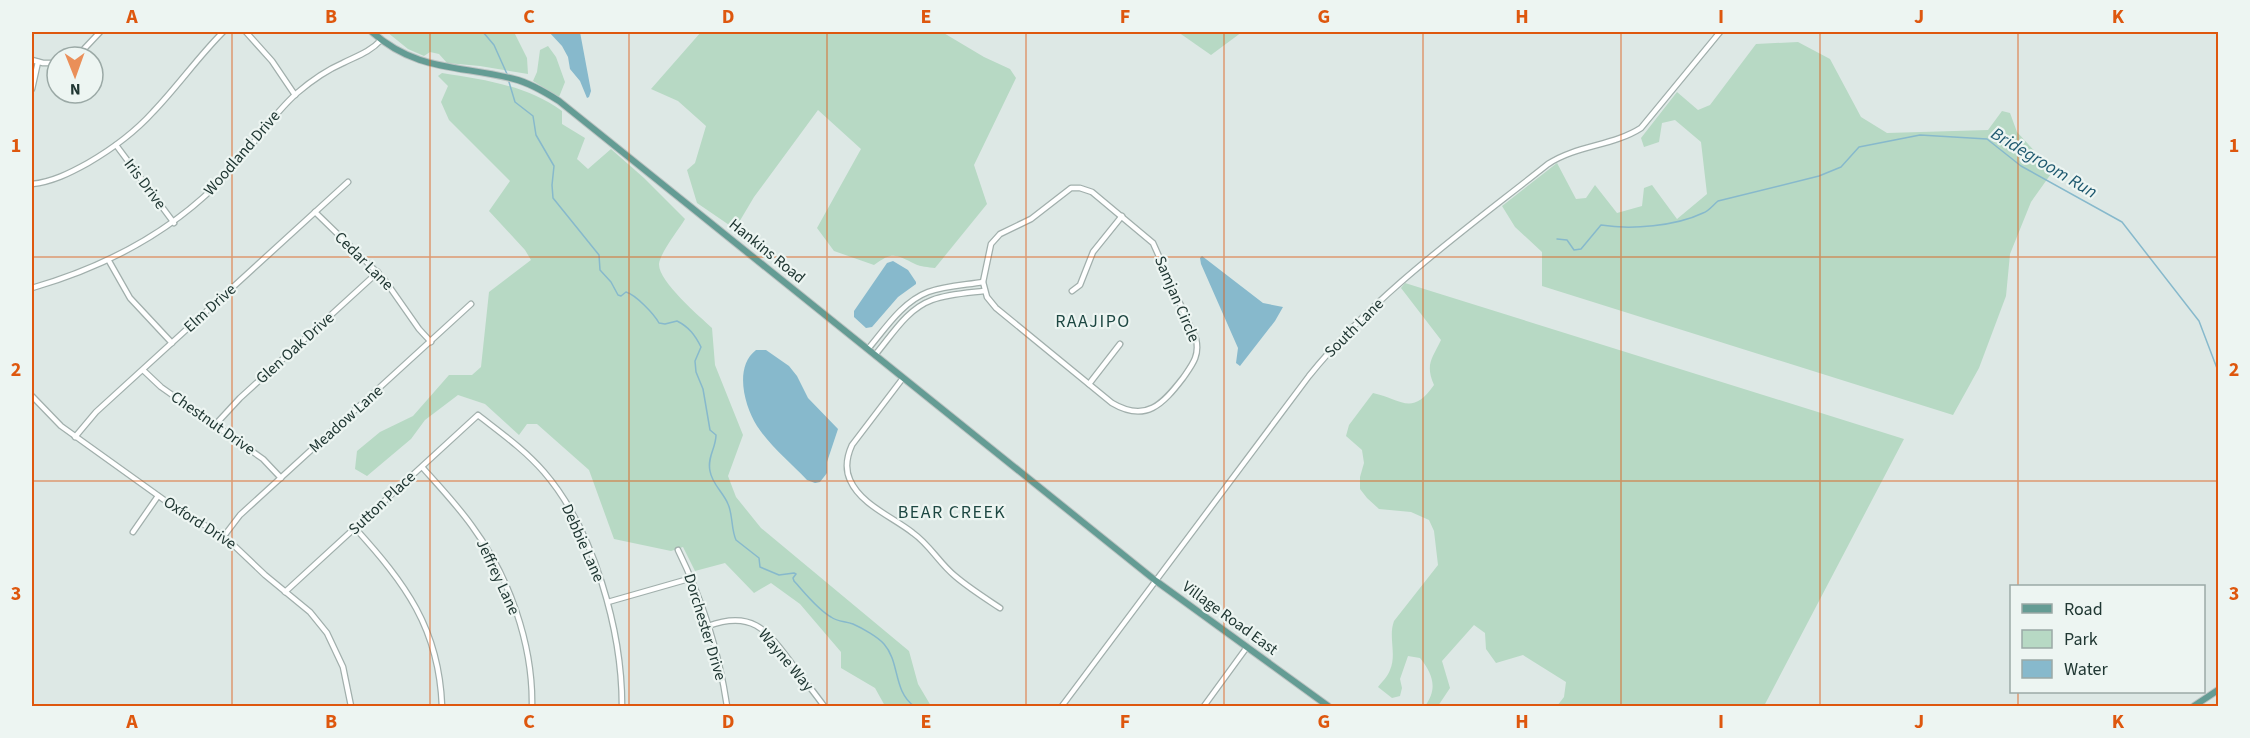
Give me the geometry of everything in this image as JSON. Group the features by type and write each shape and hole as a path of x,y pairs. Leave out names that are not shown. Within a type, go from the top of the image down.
{"main road":[{"name":"Hankins Road","path":"372,32 381,40 422,62 513,79 549,94 1116,549"},
{"name":"Village Road East","path":"1116,549 1156,581 1329,706"},
{"path":"2194,706 2218,690"}],"street":[{"path":"88,45 100,32"},
{"path":"32,184 48,181 78,169 116,145 153,112 223,32"},
{"path":"246,32 272,61 295,94"},
{"name":"South Lane","path":"1062,706 1309,376 1332,349 1388,294 1548,164 1574,150 1625,136 1641,128 1720,32"},
{"name":"Woodland Drive","path":"32,288 110,261 174,222 224,177 295,94 331,69 372,49 381,40"},
{"path":"32,60 45,62"},
{"path":"32,89 38,62"},
{"name":"Iris Drive","path":"116,145 174,222"},
{"name":"Elm Drive","path":"75,437 96,412 348,182"},
{"name":"Samjan Circle","path":"1071,188 1087,189 1122,216 1153,243 1196,339 1198,352 1193,363 1169,396 1149,410 1135,411 1119,407 996,308 984,291 983,282 991,244 995,238 1031,219 1071,188"},
{"name":"Cedar Lane","path":"315,212 378,272 431,342"},
{"path":"1072,291 1080,285 1093,252 1122,216"},
{"path":"110,261 130,298 172,343"},
{"name":"Glen Oak Drive","path":"215,425 240,398 378,272"},
{"path":"868,349 909,304 926,293 983,282"},
{"path":"875,355 915,310 933,299 984,291"},
{"name":"Meadow Lane","path":"224,536 235,520 471,304"},
{"path":"890,323 897,328"},
{"path":"1089,384 1120,344"},
{"name":"Chestnut Drive","path":"143,370 156,383 263,459 281,478"},
{"path":"903,378 852,445 847,465 850,480 854,488 879,511 926,544 955,576 1000,608"},
{"name":"Oxford Drive","path":"32,396 46,414 75,437 181,512 224,536 310,612 327,633 344,667 351,706"},
{"name":"Sutton Place","path":"285,592 478,415"},
{"name":"Debbie Lane","path":"478,415 532,459 558,490 587,544 608,602 620,665 622,706"},
{"name":"Jeffrey Lane","path":"422,467 473,527 495,563 510,595 529,666 532,706"},
{"path":"133,532 158,496"},
{"path":"355,528 393,571 416,606 434,653 441,684 442,706"},
{"name":"Dorchester Drive","path":"678,550 692,578 708,626 727,706"},
{"path":"608,602 692,578"},
{"name":"Wayne Way","path":"708,626 736,620 753,623 761,628 776,642 825,706"},
{"path":"1204,706 1247,648"}],"green space":[{"path":"387,32 514,32 527,58 528,74 447,63 439,54 430,52 424,56 408,49"},
{"path":"701,32 942,32 984,57 1010,69 1016,78 974,165 987,204 935,268 920,266 894,256 874,265 834,251 817,228 861,149 818,110 754,197 735,229 697,203 687,170 695,163 706,126 678,101 651,89"},
{"path":"1178,32 1242,32 1211,55"},
{"path":"1798,42 1830,59 1861,117 1887,133 1988,130 2002,111 2010,113 2017,132 2053,171 2031,202 2010,254 2006,296 1979,368 1953,415 1542,286 1542,252 1515,227 1502,206 1557,163 1576,199 1586,198 1595,185 1617,213 1642,206 1644,188 1652,185 1677,219 1707,194 1701,142 1675,120 1662,123 1659,142 1644,147 1641,138 1677,92 1698,110 1710,105 1756,44"},
{"path":"548,46 556,57 565,82 559,97 533,81 537,72 540,50"},
{"path":"442,73 520,89 548,102 562,111 562,124 585,138 577,159 588,169 611,149 685,219 660,259 660,271 672,289 712,328 715,365 743,435 728,476 736,497 761,528 909,651 918,684 931,706 885,706 875,688 841,668 841,652 800,604 771,583 754,593 725,563 695,571 683,547 671,551 614,539 589,470 537,424 527,424 519,435 485,404 458,395 425,420 411,439 367,476 355,469 357,451 380,432 413,416 449,375 472,375 481,367 489,292 531,260 525,250 489,211 510,181 449,120 441,102 448,86 438,76"},
{"path":"1405,283 1904,439 1764,706 1557,706 1564,697 1566,682 1523,655 1496,663 1486,649 1485,633 1474,625 1442,661 1450,688 1438,706 1425,706 1433,688 1431,676 1420,658 1408,656 1400,679 1402,688 1400,696 1392,698 1378,687 1392,664 1394,621 1438,565 1434,531 1429,520 1411,512 1379,509 1360,489 1360,477 1364,463 1362,450 1346,436 1349,425 1373,393 1399,402 1412,403 1419,401 1434,385 1430,367 1432,357 1441,340 1401,288"}],"water":[{"path":"549,32 580,32 591,91 589,97 587,98 580,81 570,69 568,57 562,46"},
{"path":"1202,256 1263,303 1283,307 1240,366 1236,363 1238,348 1201,264"},
{"path":"893,261 908,270 916,284 898,297 872,327 866,328 854,317 854,311 887,263"},
{"path":"756,350 766,350 789,366 808,398 838,429 827,462 827,473 820,482 807,480 768,440 752,417 745,397 743,376 749,357"}],"waterway":[{"path":"483,32 494,45 507,74"},
{"path":"509,82 515,102 533,116 536,135 554,166 553,198 599,255 600,270 611,282 618,295 621,296 626,292 635,297 659,323 677,321 681,323 691,332 701,347 695,361 696,372 703,389 710,430 716,435 710,471 728,504 736,540 759,558 760,567 779,575 796,574 794,581 826,614 836,620 857,626 881,641 889,651 903,693 914,706"},
{"name":"Bridegroom Run","path":"1557,239 1567,240 1574,250 1581,249 1601,225 1653,226 1680,221 1707,211 1718,201 1819,176 1841,167 1859,147 1920,135 1987,139 2021,166 2122,222 2199,321 2218,371"}],"district":[{"name":"RAAJIPO","path":"1093,321"},
{"name":"BEAR CREEK","path":"952,512"}]}
